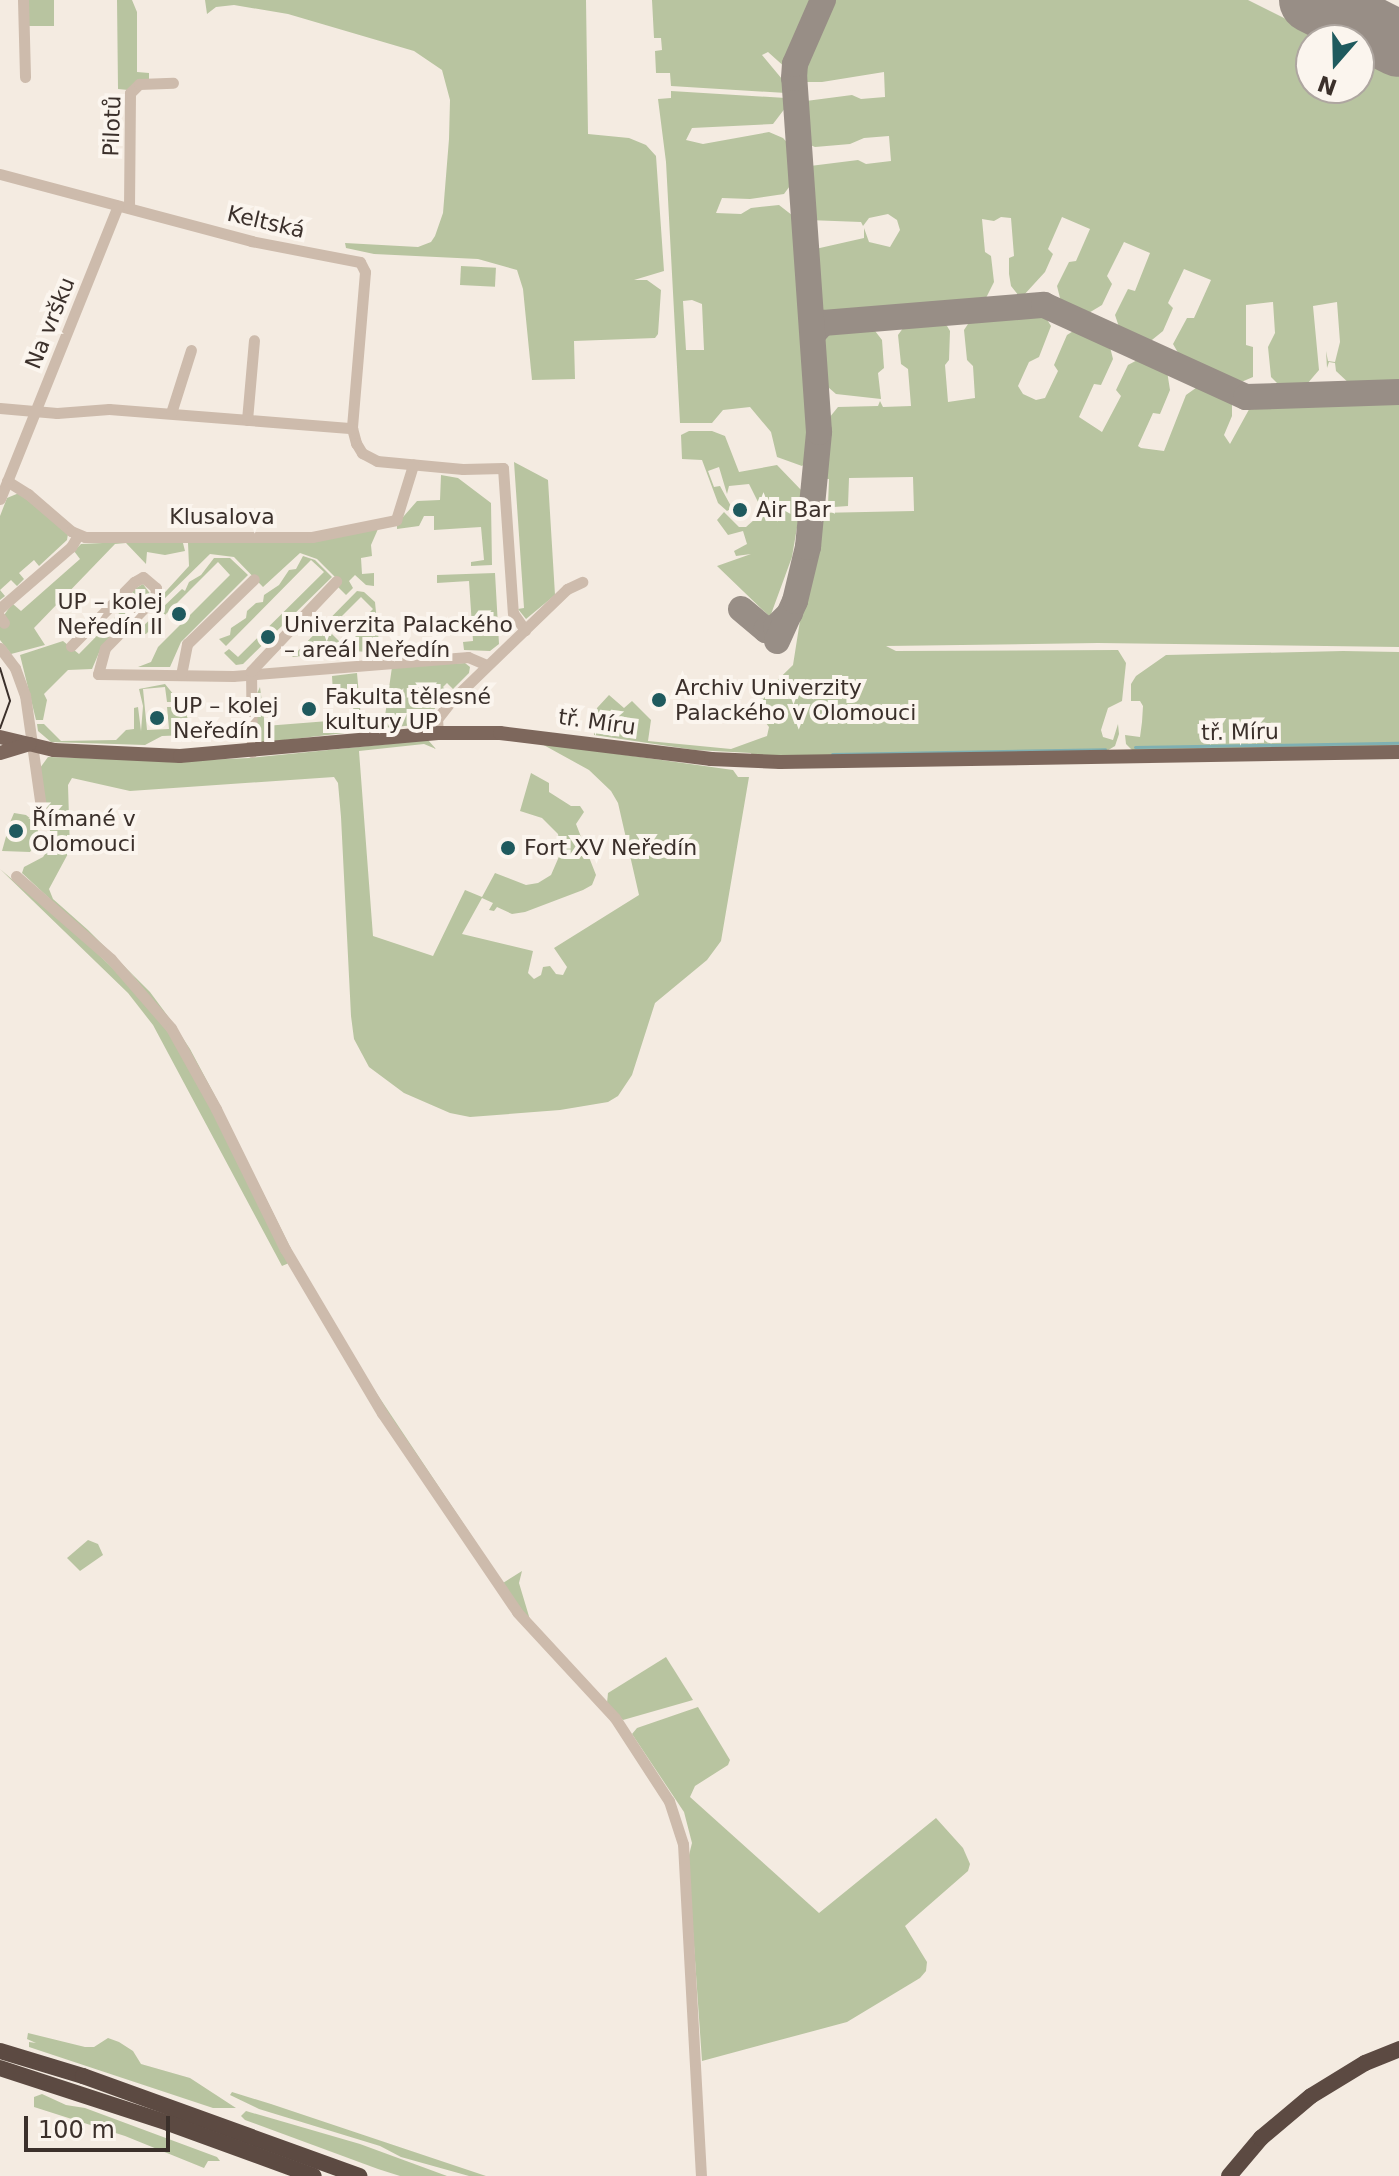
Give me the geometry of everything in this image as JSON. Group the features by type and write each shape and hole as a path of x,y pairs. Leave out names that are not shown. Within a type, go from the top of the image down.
{"highway":[{"path":"1229,2176 1261,2138 1311,2096 1348,2072 1399,2049"},
{"path":"0,2051 136,2094 360,2176"},
{"path":"0,2068 168,2123 314,2176"}],"main road":[{"name":"tř. Míru","path":"0,737 54,750 124,755 252,752 438,733 509,733 654,753 780,762 1399,752"},
{"name":"tř. Míru","path":"0,753 30,744"}],"street":[{"path":"23,0 25,77"},
{"name":"Pilotů","path":"124,207 131,91 143,83 173,83"},
{"name":"Keltská","path":"0,174 251,241 360,262 364,281 352,428"},
{"name":"Na vršku","path":"0,499 124,207"},
{"path":"247,420 254,340"},
{"path":"171,413 191,350"},
{"path":"0,408 35,412 109,409 352,428 358,449 367,457 413,465 503,468 513,613 525,630"},
{"name":"Klusalova","path":"78,535 178,539 312,537 394,522 409,488 413,465"},
{"path":"0,608 71,547 78,535 24,490 7,481"},
{"path":"71,646 134,582 143,577 156,588 155,597 105,648 98,674 249,675 468,657 487,665"},
{"path":"181,675 187,644 254,579"},
{"path":"252,752 249,675 262,656 336,581"},
{"path":"438,733 437,719 443,710 567,589 582,582"},
{"path":"0,648 21,683 41,807"},
{"path":"16,876 111,959 171,1028 216,1109 285,1249 382,1413 517,1612 615,1718 669,1801 683,1844 701,2176"}],"green space":[{"path":"25,0 54,0 54,26 25,26"},
{"path":"117,0 132,0 137,12 137,72 149,73 149,81 128,90 118,89"},
{"path":"205,0 586,0 588,134 629,138 646,145 656,156 664,271 634,280 647,280 661,290 658,334 655,338 574,341 575,379 532,380 523,289 517,270 478,259 374,254 346,248 345,243 418,247 431,242 435,236 443,213 449,139 450,100 442,70 414,51 288,14 234,5 216,7 207,14"},
{"path":"652,0 817,0 787,69 768,52 762,55 787,85 786,93 671,86 670,73 656,73 655,51 662,50 661,38 654,38"},
{"path":"829,0 1248,0 1296,24 1295,104 1375,104 1375,63 1399,75 1399,380 1389,385 1352,386 1336,371 1335,363 1329,362 1327,368 1326,351 1328,361 1335,362 1340,342 1337,302 1313,306 1319,370 1307,384 1279,385 1271,377 1268,347 1275,333 1273,302 1246,305 1246,345 1253,347 1253,377 1239,383 1217,379 1181,358 1173,344 1187,318 1194,318 1211,280 1184,269 1168,303 1173,308 1163,331 1147,344 1120,330 1115,315 1128,289 1135,291 1150,253 1124,242 1107,276 1112,284 1102,305 1087,314 1061,302 1057,286 1069,262 1076,261 1090,229 1062,217 1048,249 1053,254 1045,272 1023,296 1023,301 1011,286 1009,274 1009,258 1014,256 1011,218 1001,217 994,221 982,219 985,252 991,256 994,282 985,300 832,315 816,312 811,250 864,238 864,228 869,242 890,247 900,230 897,220 888,214 869,218 863,226 861,222 808,220 805,170 810,166 858,160 866,164 891,161 889,136 815,147 803,142 800,107 806,101 852,95 861,99 885,97 884,72 805,82 798,77 799,65"},
{"path":"671,91 786,98 789,103 773,124 692,128 686,140 703,144 769,132 783,138 793,149 795,179 784,194 750,199 722,198 716,213 741,214 751,208 779,205 797,219 813,418 811,457 802,466 777,457 771,432 750,407 723,410 712,423 680,423 666,162 658,99 671,98","holes":["683,301 702,304 704,350 686,350"]},
{"path":"461,266 496,268 495,287 460,285"},
{"path":"1023,309 1043,313 1051,326 1039,357 1029,362 1018,386 1023,394 1036,400 1045,398 1058,371 1054,365 1067,335 1078,328 1109,343 1113,359 1101,385 1094,384 1079,417 1102,432 1121,396 1116,390 1128,365 1143,357 1167,371 1170,390 1160,414 1153,413 1138,446 1141,448 1164,451 1186,395 1200,385 1232,402 1232,416 1224,435 1230,444 1252,404 1288,400 1399,400 1399,647 1098,643 886,646 896,651 1118,650 1126,663 1122,701 1108,708 1101,730 1103,737 1113,740 1118,724 1119,734 1115,746 1105,752 752,757 751,753 695,750 594,735 597,708 609,695 624,708 632,701 651,720 648,741 731,749 767,736 769,727 752,705 793,665 817,513 914,511 913,477 849,478 848,506 834,507 828,505 829,479 824,479 819,498 825,423 838,407 878,406 880,401 883,407 911,406 908,369 901,364 898,335 906,324 938,321 947,326 950,331 949,360 945,365 948,402 975,398 973,366 967,360 964,330 972,318"},
{"path":"872,327 882,340 884,368 878,373 881,399 836,394 821,381 818,341 832,331"},
{"path":"689,431 712,431 725,436 739,472 777,465 803,492 792,557 770,617 717,566 751,554 736,556 734,551 747,544 743,531 728,535 717,520 724,512 739,527 746,527 763,512 749,484 729,486 727,494 719,467 708,471 714,487 720,486 732,508 727,511 718,503 702,460 682,459 681,435"},
{"path":"514,462 548,480 555,595 526,619 518,609 524,608"},
{"path":"441,475 458,478 491,503 492,565 471,566 471,562 484,560 481,527 434,530 434,516 424,516 419,526 397,529 397,524 417,501 440,500"},
{"path":"19,493 68,534 67,540 39,566 34,560 19,573 24,579 17,586 11,580 0,590 0,516 7,498"},
{"path":"378,529 371,545 372,556 361,558 362,574 374,573 374,586 366,585 355,575 349,581 353,588 346,595 338,587 341,583 317,559 300,553 263,587 234,557 210,554 160,603 157,601 189,566 188,543 320,540"},
{"path":"145,541 183,543 185,551 165,555 147,552 146,564 126,543 115,544 34,628 45,645 11,654 0,640 0,621 9,608 13,604 21,611 80,559 74,551 81,544"},
{"path":"303,556 315,560 332,577 243,664 236,665 224,653 229,649 238,657 324,572 311,560 226,646 219,639 230,635 231,628 246,618 247,611 256,603 263,602 264,595 279,585 289,570 296,569"},
{"path":"214,558 230,558 248,575 181,642 170,667 138,667 151,662 158,647 230,575 218,562 146,634 140,634 139,630 182,589 185,591 189,582 201,575"},
{"path":"495,573 499,644 490,651 464,650 463,642 473,641 469,581 437,583 437,575"},
{"path":"143,584 151,595 101,648 92,669 68,670 44,694 47,700 43,720 36,720 20,655 63,641 79,654 136,596 131,591"},
{"path":"357,591 364,592 375,602 380,653 354,651 292,657","holes":["361,597 373,609 340,642 328,630"]},
{"path":"1399,652 1399,747 1132,750 1126,744 1125,735 1140,737 1142,722 1143,706 1140,701 1131,701 1131,684 1136,676 1166,655"},
{"path":"465,663 470,667 469,673 453,689 447,683 443,687 448,693 422,724 259,743 254,700 260,687 265,726 354,719 352,692 333,693 332,676 357,673 361,718 385,716 392,667"},
{"path":"165,684 174,695 172,702 167,702 165,687 143,689 147,730 169,729 167,707 173,707 177,698 187,709 188,735 162,736 145,745 51,742 38,731 37,724 44,724 61,741 116,740 126,730 134,729 134,708 138,707 141,731 143,706 139,689"},
{"path":"428,740 436,749 424,744 359,751 373,936 433,956 465,890 482,897 495,873 526,885 538,883 551,875 561,852 558,834 542,818 520,811 531,773 549,783 549,792 571,806 580,806 584,812 576,824 596,875 592,885 525,912 512,914 497,907 494,911 489,910 493,903 482,898 462,934 533,951 528,973 534,979 541,975 543,967 550,966 556,974 563,975 567,967 554,948 639,895 618,803 611,791 589,770 540,743 733,770 738,777 749,777 721,941 707,960 655,1003 632,1075 618,1096 608,1102 560,1110 470,1117 450,1113 404,1093 369,1067 354,1039 351,1016 341,817 338,783 334,777 130,791 72,778 68,785 70,850 49,889 53,899 150,992 170,1019 190,1049 293,1253 369,1382 503,1583 522,1571 519,1583 531,1623 483,1558 334,1328 286,1243 212,1093 174,1026 132,975 22,873 24,867 43,857 49,848 50,831 40,768 48,757 181,761 249,758"},
{"path":"14,813 26,815 37,824 39,840 30,852 2,851 7,833 15,833 15,828 8,827"},
{"path":"0,869 81,938 140,994 183,1053 289,1263 282,1266 153,1025 128,993"},
{"path":"88,1540 98,1544 103,1555 80,1571 67,1558"},
{"path":"666,1657 693,1700 623,1720 607,1703 608,1693"},
{"path":"698,1707 730,1760 728,1765 695,1786 690,1797 819,1913 936,1818 963,1848 970,1864 968,1871 905,1926 927,1962 926,1971 920,1978 847,2022 702,2061 688,1859 692,1843 684,1812 632,1734 637,1728"},
{"path":"28,2033 85,2047 94,2047 108,2038 133,2051 141,2064 190,2078 236,2108 213,2108 29,2047 29,2042 36,2043 27,2039"},
{"path":"232,2092 486,2176 469,2176 401,2157 380,2146 259,2109 230,2095"},
{"path":"42,2094 217,2157 220,2161 208,2161 204,2168 125,2136 34,2107 34,2097"},
{"path":"246,2111 360,2144 447,2176 400,2176 378,2169 245,2120 241,2116"}],"waterway":[{"path":"1135,747 1399,743"},
{"path":"832,754 1105,749"}],"taxiway":[{"path":"777,641 795,601 808,547 819,432 794,78 795,64 823,0"},
{"path":"813,334 823,323 1044,305 1246,397 1399,392"},
{"path":"741,609 766,630 776,627 790,613"}],"runway":[{"path":"1312,0 1399,44"}],"tram line":[{"path":"0,668 10,701 0,728"}],"place":[{"name":"Air Bar","path":"740,510"},
{"name":"UP – kolej Neředín II","path":"179,614"},
{"name":"Univerzita Palackého – areál Neředín","path":"268,637"},
{"name":"Archiv Univerzity Palackého v Olomouci","path":"659,700"},
{"name":"Fakulta tělesné kultury UP","path":"309,709"},
{"name":"UP – kolej Neředín I","path":"157,718"},
{"name":"Římané v Olomouci","path":"16,831"},
{"name":"Fort XV Neředín","path":"508,848"}]}
